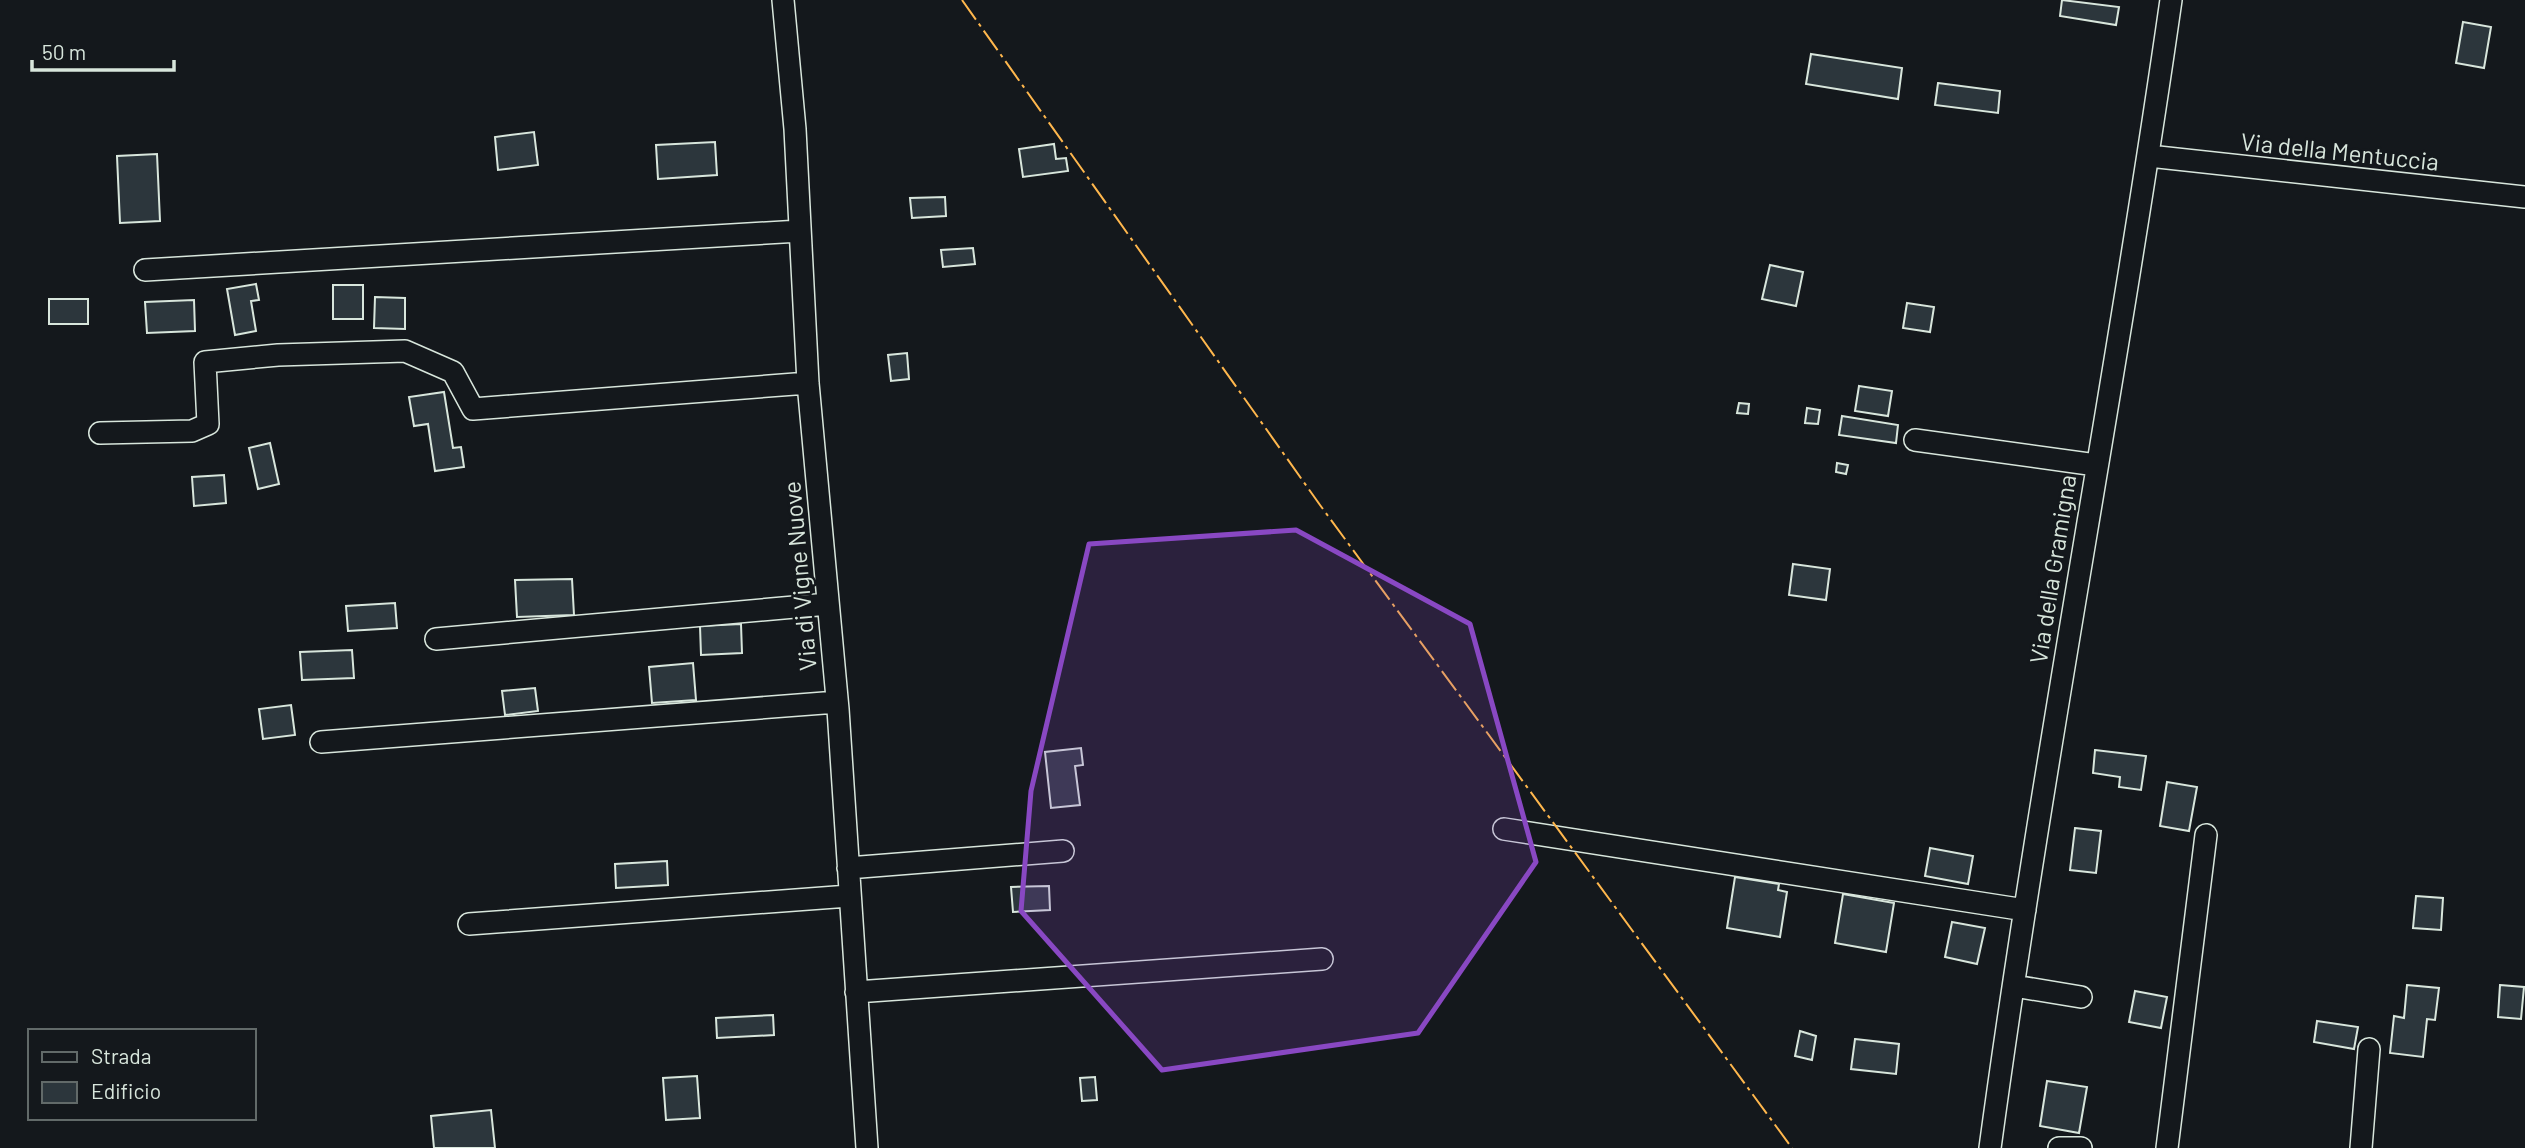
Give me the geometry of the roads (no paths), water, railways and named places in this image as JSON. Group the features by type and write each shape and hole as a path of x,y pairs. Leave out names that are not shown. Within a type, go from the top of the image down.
{"street":[{"name":"Via di Vigne Nuove","path":"783,0 794,129 808,383 837,702 867,1148"},
{"name":"Via della Gramigna","path":"1990,1148 2096,465 2149,156 2171,0"},
{"name":"Via della Mentuccia","path":"2149,156 2525,197"},
{"path":"145,270 800,230"},
{"path":"100,433 192,431 208,424 205,362 278,355 405,351 453,372 473,409 808,383"},
{"path":"1915,440 2096,465"},
{"path":"436,639 828,604"},
{"path":"321,742 837,702"},
{"path":"1504,829 2025,910"},
{"path":"2167,1148 2206,835"},
{"path":"848,868 1063,851"},
{"path":"470,924 849,896"},
{"path":"856,992 1322,959"},
{"path":"2014,986 2081,997"},
{"path":"2361,1148 2369,1049"},
{"path":"2059,1148 2081,1148"}]}
